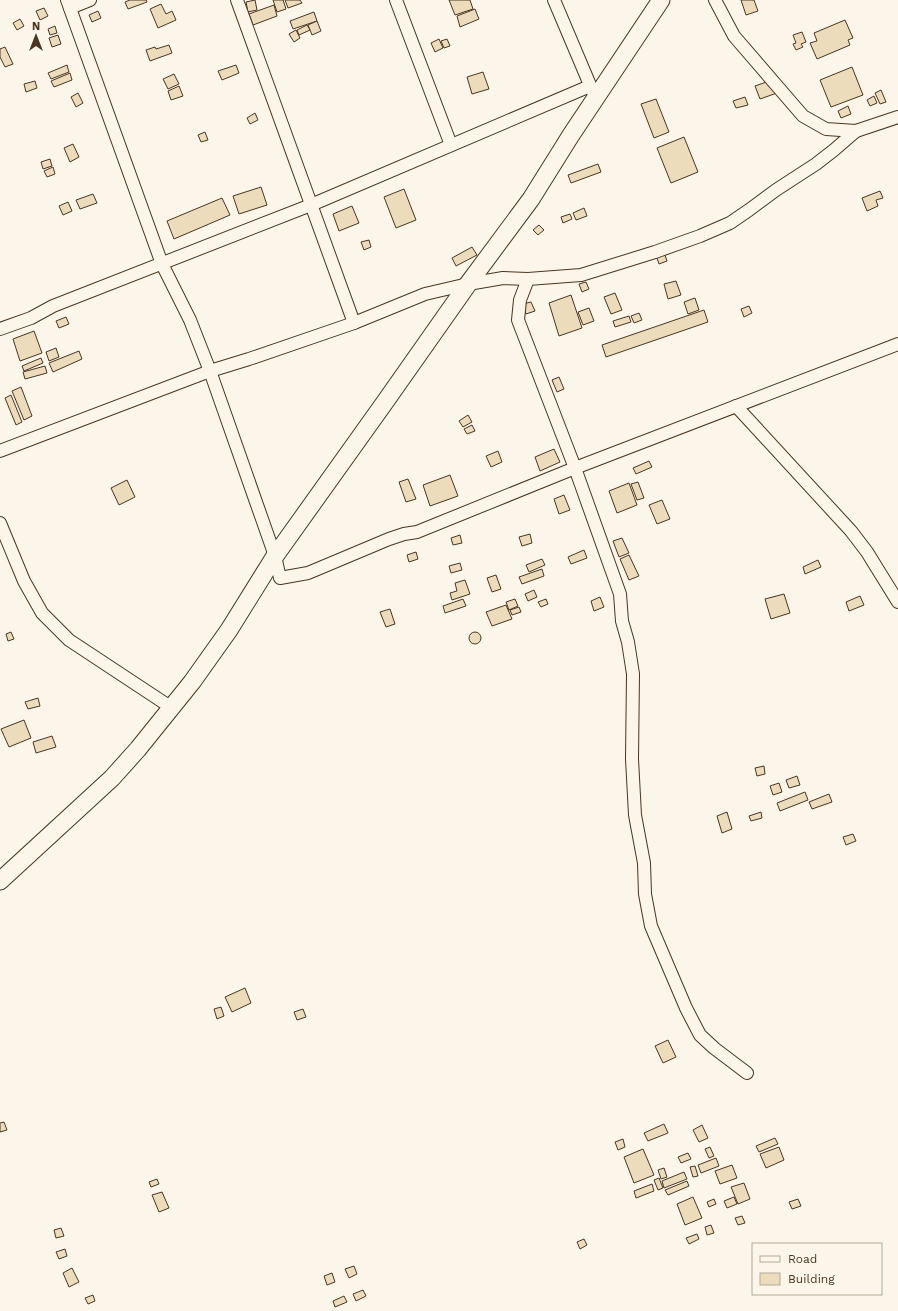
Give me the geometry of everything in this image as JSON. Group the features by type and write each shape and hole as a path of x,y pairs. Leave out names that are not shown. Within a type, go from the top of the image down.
{"street":[{"path":"90,0 69,4 162,264 190,320 210,371 276,556 280,578 308,573 389,539 404,534 417,532 575,468 898,344"},
{"path":"237,0 354,323"},
{"path":"396,0 452,145"},
{"path":"554,0 593,92"},
{"path":"0,881 112,778 138,749 192,682 229,630 276,556 468,284 531,199 593,92 661,0"},
{"path":"715,0 734,36 803,116 826,129 856,131 898,117"},
{"path":"0,329 31,318 53,306 311,205 452,145 593,92"},
{"path":"0,450 210,371 354,323 425,294 503,278 528,279 581,275 700,236 730,223 822,159 856,131"},
{"path":"528,279 520,300 518,320 575,468 620,594 622,620 628,642 633,674 632,759 635,815 644,863 645,894 651,926 686,1008 700,1035 714,1048 747,1073"},
{"path":"736,406 851,532 867,552 898,602"},
{"path":"0,523 24,581 42,613 69,640 172,708"}],"building":[{"path":"130,0 146,0 147,2 128,9 125,2"},
{"path":"255,0 257,10 248,12 246,2"},
{"path":"273,0 283,0 286,9 277,12"},
{"path":"285,0 300,0 302,3 288,8"},
{"path":"449,0 470,0 473,9 455,15"},
{"path":"741,0 754,0 758,11 746,15"},
{"path":"161,4 166,14 172,11 176,20 158,28 150,9"},
{"path":"274,5 277,16 253,25 249,14"},
{"path":"44,8 48,16 40,20 36,11"},
{"path":"475,9 479,19 460,27 457,16"},
{"path":"98,11 101,18 92,22 89,15"},
{"path":"314,12 317,21 293,29 290,21"},
{"path":"20,19 24,26 17,30 13,23"},
{"path":"845,20 853,38 848,40 850,45 817,59 810,43 817,41 814,33"},
{"path":"317,21 321,31 312,35 308,25"},
{"path":"307,25 310,30 299,35 297,30"},
{"path":"55,26 57,33 50,35 48,29"},
{"path":"296,30 300,38 294,42 289,34"},
{"path":"802,32 806,42 801,44 803,47 796,50 793,44 796,43 793,35"},
{"path":"58,35 61,44 52,47 49,38"},
{"path":"439,39 443,48 435,52 431,43"},
{"path":"447,39 450,46 444,48 441,41"},
{"path":"169,45 172,53 150,61 146,50"},
{"path":"5,47 13,64 5,67 0,57 0,49"},
{"path":"67,65 69,72 51,79 48,73"},
{"path":"236,65 239,73 222,80 218,71"},
{"path":"852,67 863,95 831,107 820,80"},
{"path":"483,72 489,89 472,94 467,77"},
{"path":"70,73 72,80 54,87 51,81"},
{"path":"174,74 179,84 168,89 163,79"},
{"path":"772,80 777,93 760,99 755,86"},
{"path":"35,81 37,88 26,92 24,84"},
{"path":"179,86 183,96 171,100 168,91"},
{"path":"881,90 886,102 880,104 875,93"},
{"path":"78,93 83,103 76,107 71,97"},
{"path":"874,96 877,103 870,106 867,100"},
{"path":"745,97 748,105 736,108 733,101"},
{"path":"656,99 669,132 654,138 641,104"},
{"path":"848,106 851,114 841,118 838,111"},
{"path":"255,113 258,120 250,124 247,118"},
{"path":"205,132 208,140 201,142 198,135"},
{"path":"684,137 698,172 671,183 657,148"},
{"path":"73,144 79,157 70,162 64,148"},
{"path":"50,159 52,166 43,169 41,162"},
{"path":"598,164 601,172 571,183 568,175"},
{"path":"53,167 55,174 47,177 44,171"},
{"path":"261,187 267,205 239,214 233,196"},
{"path":"404,189 416,220 396,228 384,197"},
{"path":"880,191 883,198 876,200 878,206 867,211 862,198"},
{"path":"93,194 97,203 80,209 76,200"},
{"path":"222,198 230,215 174,239 167,221"},
{"path":"68,202 72,211 63,215 59,206"},
{"path":"352,206 359,223 339,231 333,214"},
{"path":"584,208 587,216 576,220 573,213"},
{"path":"570,214 572,219 563,223 561,217"},
{"path":"539,225 544,230 538,235 533,230"},
{"path":"369,240 371,247 364,250 361,242"},
{"path":"472,247 477,255 456,266 452,258"},
{"path":"664,252 667,261 659,264 656,255"},
{"path":"676,281 681,295 668,299 664,284"},
{"path":"586,282 589,289 582,292 579,284"},
{"path":"615,293 622,310 611,314 604,297"},
{"path":"571,295 582,328 559,336 549,303"},
{"path":"695,298 699,310 688,314 684,302"},
{"path":"531,302 535,311 526,314 523,304"},
{"path":"749,306 752,313 744,317 741,309"},
{"path":"589,308 594,321 583,325 578,312"},
{"path":"704,310 708,322 606,357 602,345"},
{"path":"639,313 642,320 634,323 631,316"},
{"path":"629,316 631,322 615,327 613,321"},
{"path":"66,317 69,324 59,328 56,321"},
{"path":"34,331 42,353 20,361 13,339"},
{"path":"56,348 59,357 49,361 46,352"},
{"path":"79,351 82,359 53,372 49,363"},
{"path":"41,358 43,363 24,371 22,366"},
{"path":"45,366 47,373 25,379 23,372"},
{"path":"559,377 564,389 557,392 552,380"},
{"path":"21,387 32,416 24,420 12,391"},
{"path":"11,395 22,422 16,425 5,398"},
{"path":"468,415 472,422 463,427 459,421"},
{"path":"472,425 475,431 467,434 464,429"},
{"path":"554,449 560,462 540,471 535,457"},
{"path":"498,451 502,462 491,467 486,456"},
{"path":"649,461 652,467 636,474 633,468"},
{"path":"450,475 458,496 430,506 423,485"},
{"path":"408,479 416,499 406,502 399,482"},
{"path":"127,480 135,497 119,505 111,488"},
{"path":"638,482 644,498 637,500 631,484"},
{"path":"629,483 637,505 617,513 609,491"},
{"path":"564,495 570,510 559,514 554,499"},
{"path":"662,500 670,519 657,524 649,505"},
{"path":"530,534 532,543 522,546 519,537"},
{"path":"460,535 462,543 453,545 451,538"},
{"path":"622,538 629,553 619,557 613,541"},
{"path":"584,550 587,558 571,564 568,557"},
{"path":"416,552 418,559 409,562 407,555"},
{"path":"629,555 639,576 629,580 620,559"},
{"path":"542,559 545,565 529,572 526,565"},
{"path":"818,560 821,567 805,574 803,567"},
{"path":"460,563 462,570 451,573 449,566"},
{"path":"542,569 544,576 522,584 519,577"},
{"path":"496,575 501,589 492,592 487,578"},
{"path":"465,580 470,594 452,600 450,593 457,591 455,583"},
{"path":"534,590 537,597 528,601 525,594"},
{"path":"784,594 790,613 771,619 765,599"},
{"path":"860,596 864,605 849,611 846,602"},
{"path":"600,597 604,607 594,611 591,601"},
{"path":"463,599 466,606 445,613 443,606"},
{"path":"515,599 518,606 509,610 506,602"},
{"path":"546,599 548,604 541,607 538,602"},
{"path":"506,605 512,619 492,626 486,612"},
{"path":"519,607 521,612 512,615 510,610"},
{"path":"390,609 395,624 386,627 380,612"},
{"path":"11,632 14,639 8,641 6,634"},
{"path":"473,632 477,632 481,638 477,644 473,644 469,640 469,636"},
{"path":"38,698 40,706 28,709 25,702"},
{"path":"24,720 31,738 9,747 1,729"},
{"path":"52,736 56,747 36,753 33,742"},
{"path":"764,766 765,774 757,776 755,768"},
{"path":"797,776 800,785 789,788 786,780"},
{"path":"779,783 782,792 773,795 770,786"},
{"path":"805,792 808,800 780,811 777,803"},
{"path":"829,794 832,802 812,809 809,802"},
{"path":"727,812 732,829 722,833 717,816"},
{"path":"761,812 762,818 751,821 749,816"},
{"path":"853,834 856,841 846,845 843,837"},
{"path":"245,988 251,1003 232,1012 225,997"},
{"path":"221,1007 224,1016 217,1019 214,1009"},
{"path":"303,1009 306,1017 297,1020 294,1012"},
{"path":"668,1040 676,1057 663,1063 655,1046"},
{"path":"4,1122 7,1130 0,1132 0,1123"},
{"path":"664,1124 668,1133 648,1141 644,1133"},
{"path":"702,1125 708,1138 699,1142 693,1130"},
{"path":"775,1138 778,1144 759,1152 756,1146"},
{"path":"623,1139 625,1147 618,1150 615,1142"},
{"path":"710,1147 714,1156 709,1158 705,1149"},
{"path":"779,1147 784,1160 766,1168 760,1154"},
{"path":"643,1149 654,1175 634,1183 624,1157"},
{"path":"688,1153 691,1159 681,1163 678,1157"},
{"path":"716,1158 719,1166 701,1173 698,1165"},
{"path":"732,1165 737,1178 720,1184 715,1171"},
{"path":"695,1166 698,1176 693,1177 690,1167"},
{"path":"664,1168 667,1177 661,1179 658,1170"},
{"path":"684,1172 687,1179 664,1188 662,1181"},
{"path":"659,1178 663,1188 658,1190 654,1180"},
{"path":"157,1179 159,1184 151,1187 149,1182"},
{"path":"687,1181 689,1186 668,1195 665,1190"},
{"path":"744,1183 750,1199 738,1204 731,1187"},
{"path":"652,1184 654,1191 636,1198 634,1191"},
{"path":"162,1192 169,1208 159,1212 152,1195"},
{"path":"693,1197 702,1218 685,1225 677,1204"},
{"path":"734,1197 737,1204 727,1208 724,1201"},
{"path":"714,1199 716,1204 709,1207 707,1202"},
{"path":"798,1199 801,1206 792,1209 789,1202"},
{"path":"742,1216 745,1223 738,1225 735,1218"},
{"path":"711,1225 714,1233 707,1235 705,1227"},
{"path":"61,1228 64,1236 56,1238 54,1230"},
{"path":"697,1234 699,1239 689,1244 686,1238"},
{"path":"584,1239 587,1245 580,1249 577,1242"},
{"path":"65,1249 67,1256 59,1259 56,1252"},
{"path":"354,1266 357,1274 349,1278 345,1269"},
{"path":"72,1268 79,1282 69,1287 63,1273"},
{"path":"332,1273 335,1282 327,1285 324,1276"},
{"path":"363,1290 366,1296 356,1301 353,1294"},
{"path":"93,1295 95,1301 88,1304 85,1298"},
{"path":"344,1296 347,1302 335,1307 333,1301"}]}
